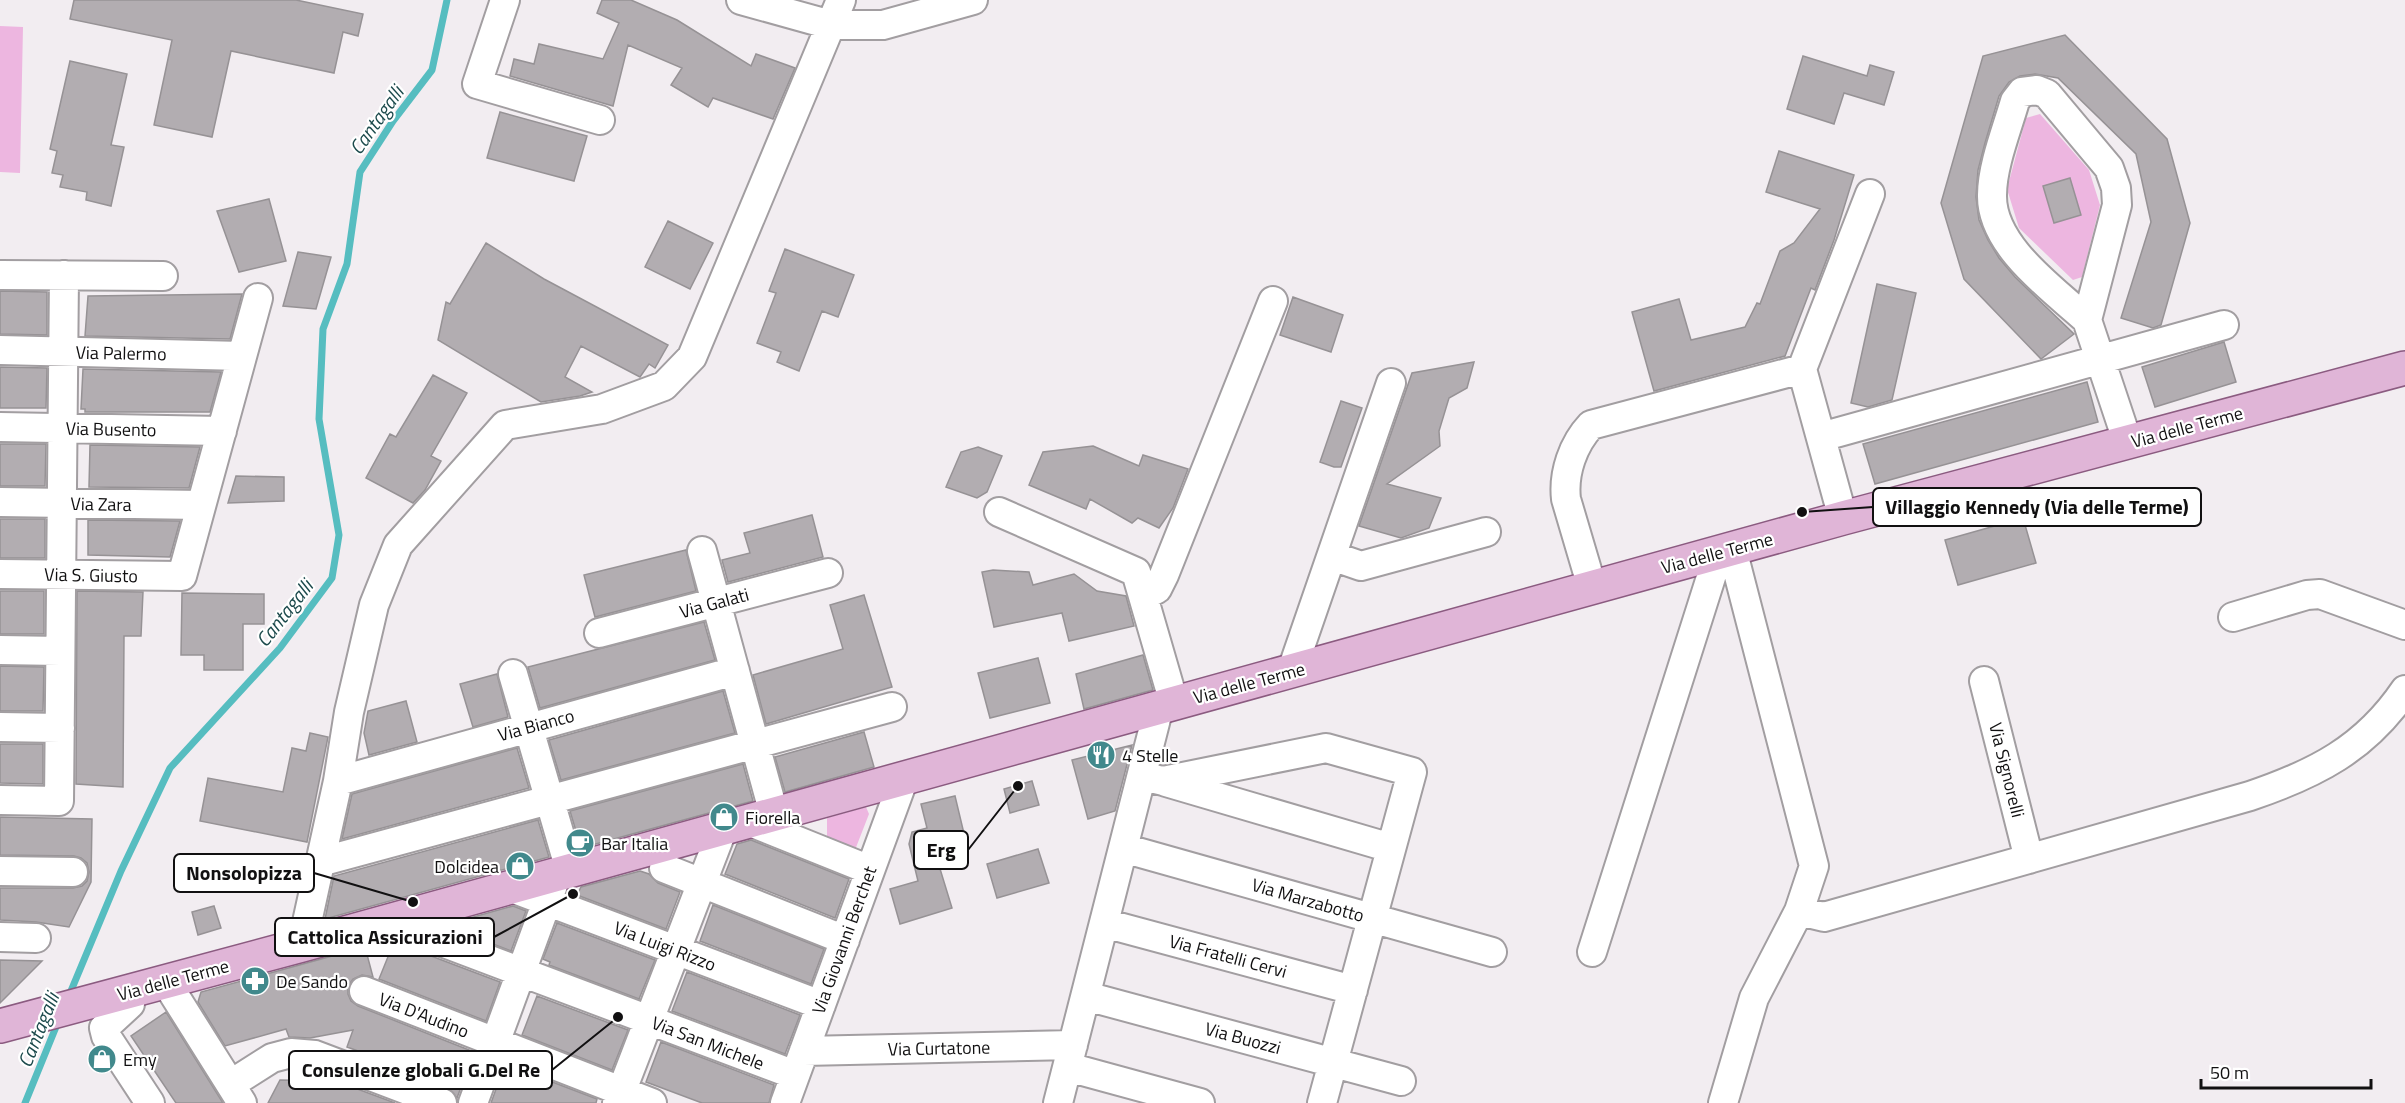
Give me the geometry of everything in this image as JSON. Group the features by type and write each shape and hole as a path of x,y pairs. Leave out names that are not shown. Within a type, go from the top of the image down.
{"main road":[{"name":"Via delle Terme","path":"11,1023 509,887 558,882 749,821 1843,518 2405,368"}],"street":[{"path":"505,0 477,84 600,120"},
{"path":"741,0 836,13 883,25 973,0"},
{"path":"302,945 338,781 349,712 374,605 398,545 506,425 602,409 664,386 692,357 836,13"},
{"path":"2087,320 2117,205 2116,188 2109,168 2047,94 2037,90 2022,92 2015,101 1993,179 1991,196 1994,217 2004,237 2018,256 2087,320 2128,443"},
{"path":"1843,518 1802,369 1870,194"},
{"path":"0,275 162,276"},
{"path":"0,800 59,801 64,275"},
{"path":"201,505 258,298"},
{"path":"1143,596 1157,589 1164,575 1273,301"},
{"path":"1821,437 2224,325"},
{"name":"Via Palermo","path":"0,350 242,356"},
{"path":"1592,587 1566,499 1565,484 1568,467 1582,434 1591,425 1802,369"},
{"path":"1292,670 1391,383"},
{"name":"Via Busento","path":"0,427 222,431"},
{"name":"Via Zara","path":"0,502 201,505"},
{"name":"Via S. Giusto","path":"0,574 182,576 201,505"},
{"path":"999,512 1136,572 1167,705 1152,778 1123,848 1058,1103"},
{"path":"1332,556 1361,566 1486,532"},
{"path":"619,1097 702,883 749,821 755,744 702,551"},
{"path":"1723,1103 1754,998 1799,911 1814,866 1726,551"},
{"path":"1592,951 1726,551"},
{"name":"Via Galati","path":"599,633 828,573"},
{"path":"2233,617 2307,595 2320,594 2405,625"},
{"path":"0,650 60,651"},
{"name":"Via Bianco","path":"338,781 735,671"},
{"path":"473,1103 521,972 558,882 549,799 513,674"},
{"name":"Via Signorelli","path":"1984,681 2029,859"},
{"path":"1799,911 1824,917 2250,796 2292,782 2324,766 2350,749 2376,725 2405,690"},
{"path":"320,862 892,707"},
{"path":"0,727 60,728"},
{"path":"1152,778 1326,748 1412,772 1322,1103"},
{"name":"Via Giovanni Berchet","path":"785,1103 904,778"},
{"path":"1152,778 1391,848"},
{"path":"749,821 870,870"},
{"name":"Via Marzabotto","path":"1123,848 1492,952"},
{"path":"664,868 845,940"},
{"path":"0,871 73,872"},
{"name":"Via Luigi Rizzo","path":"558,882 676,950 821,1005"},
{"name":"Via San Michele","path":"386,921 649,1020 799,1063"},
{"name":"Via Fratelli Cervi","path":"1104,923 1353,990"},
{"path":"0,937 36,938"},
{"path":"166,982 236,1094 272,1058 291,1053 315,1055 442,1103"},
{"path":"131,991 130,1004 104,1028 106,1036 150,1103"},
{"name":"Via D'Audino","path":"364,991 495,1042 619,1097 652,1103"},
{"name":"Via Buozzi","path":"1086,996 1401,1081"},
{"name":"Via Curtatone","path":"799,1063 1070,1056 1200,1103"}],"shaded area":[{"path":"0,26 23,27 20,173 0,172"},
{"path":"2040,114 2089,170 2100,205 2082,277 2073,280 2019,228 2007,189 2026,118"},
{"path":"866,807 869,814 855,850 827,839 827,818"}],"building":[{"path":"74,0 296,0 363,14 358,36 343,32 334,73 231,51 212,137 154,125 172,40 70,19"},
{"path":"602,0 631,0 677,20 751,66 756,54 795,68 773,119 713,98 708,107 671,85 682,68 628,45 613,106 510,76 514,59 534,64 539,44 603,59 619,23 597,13"},
{"path":"2065,35 2167,139 2190,223 2161,325 2153,328 2121,318 2151,222 2136,154 2058,78 2035,74 2020,76 2009,82 1999,96 1985,143 1978,170 1976,197 1979,220 1999,258 2015,277 2074,334 2041,359 1964,279 1941,203 1983,56"},
{"path":"1803,56 1867,76 1870,65 1894,72 1884,105 1844,93 1834,124 1787,109"},
{"path":"70,61 127,74 111,145 124,147 111,206 86,200 87,192 60,187 63,175 52,173 57,151 50,149"},
{"path":"500,112 587,136 574,181 487,158"},
{"path":"1779,151 1854,175 1834,240 1815,290 1811,288 1785,356 1654,391 1632,312 1679,299 1691,340 1745,327 1757,303 1760,304 1780,251 1794,243 1820,209 1766,192"},
{"path":"2070,178 2081,215 2054,223 2043,186"},
{"path":"269,199 286,261 239,272 217,211"},
{"path":"668,221 713,243 690,289 645,267"},
{"path":"486,243 544,279 668,345 655,368 649,364 640,377 581,346 565,377 592,392 541,402 438,340 446,302 450,304"},
{"path":"785,249 854,275 838,317 822,311 799,371 777,362 781,352 757,343 776,293 769,291"},
{"path":"298,252 331,257 316,309 283,306"},
{"path":"1877,284 1916,293 1892,400 1868,407 1851,403"},
{"path":"0,291 47,292 47,335 0,334"},
{"path":"242,294 230,339 85,336 88,296"},
{"path":"1293,297 1343,315 1331,352 1280,335"},
{"path":"2224,342 2236,382 2155,407 2142,367"},
{"path":"1474,362 1467,388 1449,398 1439,431 1440,446 1387,484 1441,498 1429,528 1401,538 1359,526 1412,373"},
{"path":"0,367 47,368 46,408 0,408"},
{"path":"83,369 221,372 210,412 85,412 85,409 81,409"},
{"path":"433,375 467,393 431,456 441,461 425,490 413,503 366,478 390,434 396,437"},
{"path":"2087,382 2098,422 1875,484 1863,444"},
{"path":"1341,401 1362,408 1341,467 1334,467 1320,462"},
{"path":"0,444 46,444 45,486 0,486"},
{"path":"90,445 200,447 189,488 89,487"},
{"path":"1093,446 1139,466 1143,455 1188,469 1173,508 1159,528 1138,518 1132,523 1090,499 1086,509 1029,485 1043,452"},
{"path":"978,447 1002,456 987,492 977,498 946,487 961,452"},
{"path":"236,476 284,477 284,501 228,503"},
{"path":"812,515 823,557 728,582 722,560 750,553 744,533"},
{"path":"2023,518 2036,563 1958,585 1945,540"},
{"path":"0,519 45,519 45,558 0,558"},
{"path":"88,520 180,521 170,557 88,555"},
{"path":"686,550 696,591 595,617 584,575"},
{"path":"993,570 1029,572 1033,585 1074,574 1097,591 1126,596 1134,626 1069,641 1062,613 994,627 982,572"},
{"path":"0,591 44,591 44,634 0,634"},
{"path":"77,591 143,592 141,636 124,636 123,787 76,784"},
{"path":"182,593 264,594 264,624 243,624 243,670 204,670 204,655 181,655"},
{"path":"864,595 892,687 766,724 753,675 843,649 830,605"},
{"path":"704,622 715,660 540,708 528,667"},
{"path":"1143,655 1153,690 1084,709 1076,674"},
{"path":"1038,658 1050,703 990,718 978,673"},
{"path":"0,666 44,667 43,711 0,711"},
{"path":"497,674 508,717 473,727 460,684"},
{"path":"723,691 735,733 561,780 549,740"},
{"path":"406,701 417,742 369,755 364,733 368,711"},
{"path":"864,732 874,767 785,792 775,757"},
{"path":"310,733 328,737 307,842 200,821 208,778 283,792 292,748 306,751"},
{"path":"0,744 43,744 43,784 0,783"},
{"path":"1132,745 1115,811 1088,819 1072,760"},
{"path":"517,748 529,788 342,839 352,794"},
{"path":"743,764 753,801 581,848 570,811"},
{"path":"1032,781 1039,805 1010,813 1004,789"},
{"path":"955,796 966,842 944,847 946,857 937,859 952,908 900,924 890,889 918,881 909,844 912,832 927,828 921,804"},
{"path":"0,817 92,819 91,882 69,927 0,920 0,888 73,888 82,886 87,881 89,872 87,863 74,856 0,855"},
{"path":"538,820 549,857 325,919 334,876"},
{"path":"751,840 849,879 835,918 725,874 737,844"},
{"path":"1038,849 1049,883 997,898 987,864"},
{"path":"640,871 649,874 658,883 680,892 666,929 577,895 581,887"},
{"path":"713,905 824,949 811,984 700,941"},
{"path":"214,906 221,928 198,935 192,912"},
{"path":"513,906 526,911 511,951 462,932 466,919"},
{"path":"557,923 655,960 639,999 549,965 550,962 543,959"},
{"path":"394,942 500,982 486,1021 379,979"},
{"path":"365,947 373,977 362,975 353,979 348,986 351,1001 358,1006 474,1052 457,1098 448,1088 431,1081 441,1081 347,1047 353,1030 310,1038 289,1037 286,1029 225,1046 198,1002 201,992"},
{"path":"0,960 42,961 0,1003"},
{"path":"687,972 800,1015 785,1054 672,1011"},
{"path":"537,996 628,1030 612,1070 522,1035"},
{"path":"166,1012 223,1103 176,1103 131,1036"},
{"path":"661,1042 774,1085 769,1103 702,1103 646,1082"},
{"path":"505,1064 597,1099 596,1103 491,1103"},
{"path":"280,1080 336,1081 395,1103 268,1103"}],"waterway":[{"name":"Cantagalli","path":"68,998 121,871 170,768 280,648 332,578 339,535 319,419 323,329 347,264 360,172 393,121 432,70 447,0"},
{"name":"Cantagalli","path":"25,1103 58,1022"}],"place":[{"name":"Villaggio Kennedy (Via delle Terme)","path":"1802,512"},
{"name":"4 Stelle","path":"1101,755"},
{"name":"Erg","path":"1018,786"},
{"name":"Fiorella","path":"724,817"},
{"name":"Bar Italia","path":"580,843"},
{"name":"Dolcidea","path":"520,866"},
{"name":"Cattolica Assicurazioni","path":"573,894"},
{"name":"Nonsolopizza","path":"413,902"},
{"name":"De Sando","path":"255,981"},
{"name":"Consulenze globali G.Del Re","path":"618,1017"},
{"name":"Emy","path":"102,1059"}]}
